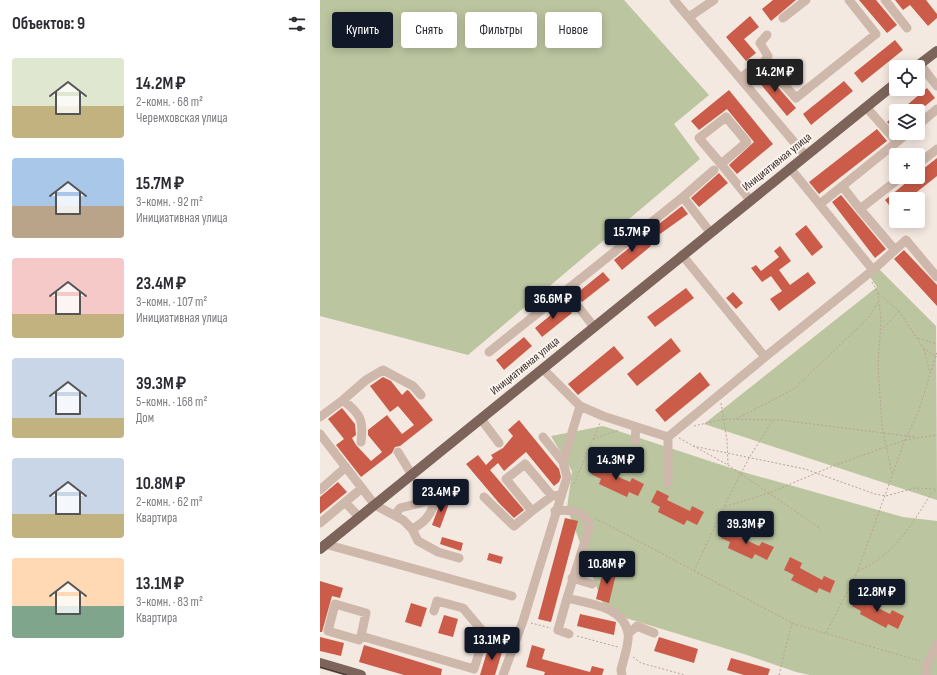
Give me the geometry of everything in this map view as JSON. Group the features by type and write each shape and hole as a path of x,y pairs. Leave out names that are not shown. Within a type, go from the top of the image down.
{"main road":[{"path":"925,60 937,51"},
{"name":"Инициативная улица","path":"323,546 889,89"},
{"path":"320,663 339,672 361,675"}],"street":[{"path":"674,0 805,155"},
{"path":"689,17 714,0"},
{"path":"782,18 806,0"},
{"path":"764,62 796,98 876,34 849,0"},
{"path":"885,0 907,28"},
{"path":"740,78 764,62 768,56 760,43 767,35"},
{"path":"925,73 937,86"},
{"path":"866,107 897,142"},
{"path":"925,119 937,109"},
{"path":"489,352 683,197 717,167 747,142 726,117 699,138 717,167 750,200"},
{"path":"820,204 899,140"},
{"path":"925,158 937,149"},
{"path":"790,168 820,204 871,271"},
{"path":"860,209 892,184"},
{"path":"842,186 894,250"},
{"path":"683,197 710,232"},
{"path":"668,483 670,436 716,396 871,271 906,240 937,277"},
{"path":"682,255 765,357"},
{"path":"566,291 594,326"},
{"path":"543,368 580,406 603,416 670,436"},
{"path":"320,418 366,380 382,370 412,386 421,395"},
{"path":"343,400 357,411 362,420 362,442"},
{"path":"563,462 580,406"},
{"path":"481,419 499,443"},
{"path":"633,426 635,441"},
{"path":"320,434 375,505 403,520 412,529 418,541 438,552 459,558"},
{"path":"484,497 514,526 532,511 556,495 567,477 563,462 543,437"},
{"path":"398,452 412,474"},
{"path":"503,675 523,621 555,511 556,495 525,464 506,479 532,511"},
{"path":"320,490 346,467"},
{"path":"320,523 362,488"},
{"path":"395,515 400,508 436,499 432,512 424,524 412,529"},
{"path":"345,502 359,518"},
{"path":"555,511 584,515 589,520 589,528 572,578 558,630 569,634"},
{"path":"323,546 512,596"},
{"path":"572,578 592,584"},
{"path":"567,598 612,610 620,617 628,634"},
{"path":"434,611 437,601 463,608 485,634 506,640 513,646"},
{"path":"336,604 366,612 361,636 360,640 328,631 336,604"},
{"path":"622,675 621,670 628,634 636,626 654,633"},
{"path":"361,636 474,669 485,634"},
{"path":"926,675 927,664 937,644"}],"path":[{"path":"871,271 872,284 878,293 898,311 918,338 924,349 931,375"},
{"path":"878,293 881,331 878,366 882,432 892,475"},
{"path":"735,419 794,389 869,317 878,301"},
{"path":"881,331 898,311"},
{"path":"918,338 937,344"},
{"path":"924,349 936,356"},
{"path":"825,634 858,571 905,440 931,375 937,352"},
{"path":"716,396 721,402 724,419 728,465"},
{"path":"573,485 603,416"},
{"path":"693,426 724,419 773,419 916,437"},
{"path":"694,571 740,474 773,419"},
{"path":"593,439 633,426"},
{"path":"724,507 769,493 816,473 905,440 916,437 937,435"},
{"path":"670,436 693,446 728,465 821,529"},
{"path":"693,446 805,469 875,494 886,496 915,488 937,489"},
{"path":"858,571 886,555 902,538 931,494 937,489"},
{"path":"591,517 792,623 927,664"},
{"path":"523,621 558,630"},
{"path":"779,675 792,623"},
{"path":"569,634 625,650 641,663 685,675"}],"green space":[{"path":"320,0 624,0 709,95 674,124 700,159 468,355 320,316"},
{"path":"879,269 936,326 937,500 704,424 877,287 870,277"},
{"path":"603,426 743,472 903,517 937,521 937,675 810,675 796,672 747,655 606,612 567,508 572,471 551,436"}],"building":[{"path":"773,0 796,0 771,21 762,9"},
{"path":"859,0 876,0 897,25 887,33"},
{"path":"895,0 926,0 937,14 937,18 928,26 910,5 903,10"},
{"path":"750,16 759,27 744,39 756,53 746,61 726,37"},
{"path":"895,40 903,50 862,83 854,73"},
{"path":"763,70 796,108 787,116 754,76"},
{"path":"844,81 853,91 811,125 803,114"},
{"path":"927,88 935,98 925,106 925,104 908,104 918,96 925,96 925,90"},
{"path":"729,90 773,144 737,174 729,165 754,142 727,109 699,130 691,121"},
{"path":"877,129 887,141 819,194 809,182"},
{"path":"937,158 937,176 917,192 895,192 904,184 925,184 925,167"},
{"path":"719,173 728,183 699,207 691,198"},
{"path":"841,195 886,249 875,258 832,202"},
{"path":"889,197 889,205 885,200"},
{"path":"682,206 688,214 660,234 655,227"},
{"path":"806,225 823,247 812,256 795,234"},
{"path":"643,237 651,246 622,270 614,260"},
{"path":"780,246 791,261 779,270 790,285 808,272 816,283 779,311 770,299 782,291 771,276 762,282 751,268 756,265 761,271 779,257 774,251"},
{"path":"904,250 937,285 937,306 894,259"},
{"path":"603,272 610,280 582,302 576,294"},
{"path":"686,288 694,298 655,327 647,317"},
{"path":"733,292 743,303 736,309 726,298"},
{"path":"564,304 572,313 542,337 535,328"},
{"path":"524,337 532,346 504,370 496,360"},
{"path":"671,338 681,351 637,386 627,374"},
{"path":"614,346 624,358 578,395 568,384"},
{"path":"700,372 710,385 665,422 655,410"},
{"path":"383,377 391,381 402,395 407,390 409,391 433,420 400,446 395,447 392,453 361,477 336,445 344,439 328,419 342,408 355,424 356,435 352,438 356,445 371,461 382,452 368,435 368,430 387,415 402,434 414,425 398,406 390,412 370,386"},
{"path":"519,420 559,469 561,477 559,482 554,486 526,452 504,471 498,463 490,470 524,510 514,518 499,503 466,464 478,455 486,465 493,458 491,455 503,448 513,436 508,430"},
{"path":"597,461 610,467 607,472 630,482 632,478 644,484 638,496 629,492 627,497 599,484 601,479 591,474"},
{"path":"338,482 347,492 320,514 320,497"},
{"path":"657,490 669,496 667,500 690,511 692,506 704,512 697,525 687,520 684,525 658,512 660,507 651,502"},
{"path":"442,498 450,501 440,528 432,525"},
{"path":"565,518 578,521 551,622 538,619"},
{"path":"727,526 739,531 737,536 759,546 762,542 774,547 767,560 755,554 752,559 728,548 730,542 721,538"},
{"path":"442,537 463,543 461,551 440,544"},
{"path":"489,553 503,557 501,564 487,560"},
{"path":"790,557 802,563 800,568 822,580 824,576 835,581 830,593 819,588 817,593 791,580 794,575 784,570"},
{"path":"604,567 617,570 609,603 596,599"},
{"path":"320,581 343,588 340,598 332,596 322,632 320,632"},
{"path":"859,592 870,598 868,603 890,614 892,610 904,616 898,629 888,624 886,628 860,614 861,611 852,606"},
{"path":"411,603 427,608 421,627 405,622"},
{"path":"580,614 616,622 614,635 577,626"},
{"path":"444,615 458,619 453,637 438,633"},
{"path":"320,637 344,643 341,656 320,651"},
{"path":"659,637 698,649 694,663 654,651"},
{"path":"364,645 442,669 441,675 404,675 359,662"},
{"path":"489,645 503,649 495,675 480,675"},
{"path":"532,645 545,649 542,659 590,672 592,666 604,669 602,675 544,675 545,672 526,667"},
{"path":"731,658 770,669 768,675 744,675 727,670"}],"tram line":[{"path":"320,667 347,675"}]}
